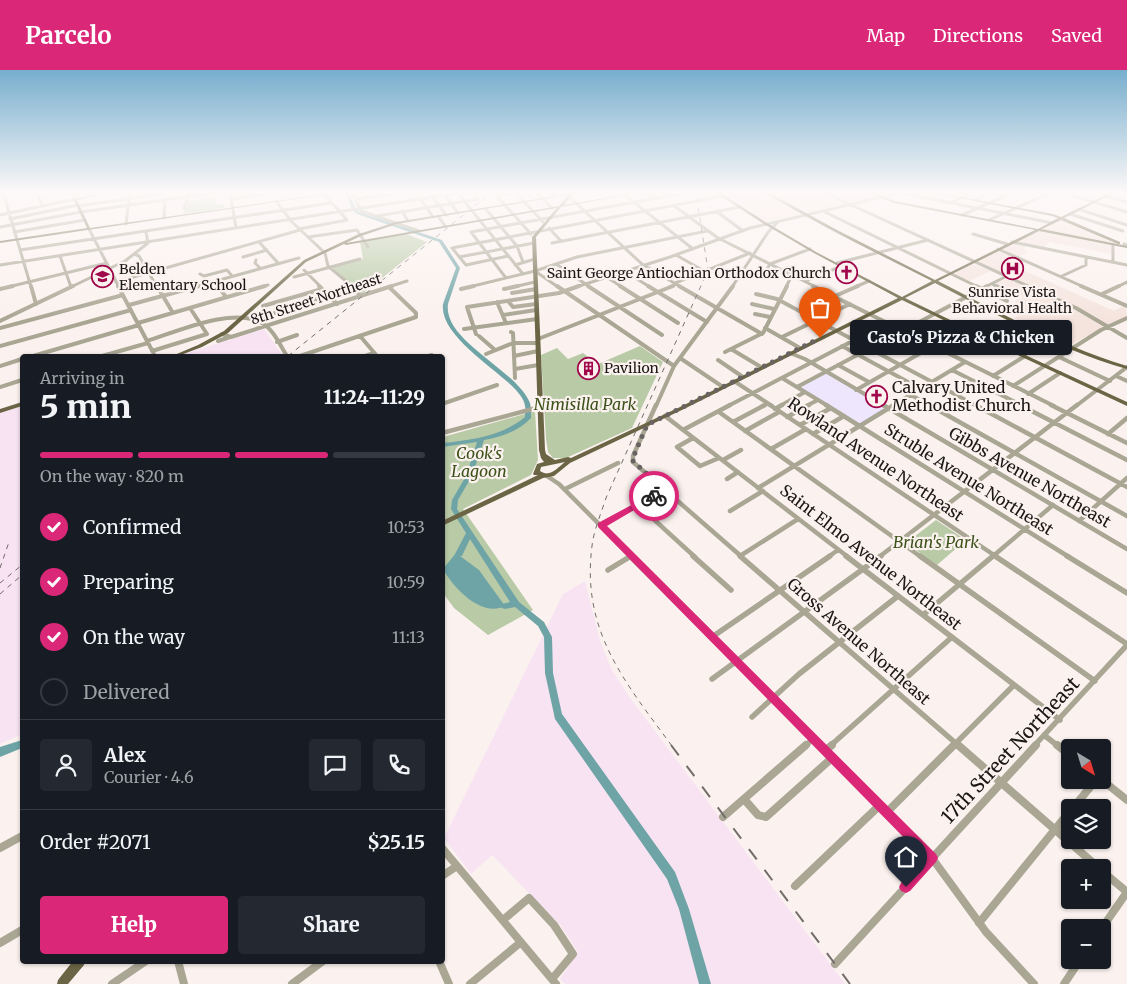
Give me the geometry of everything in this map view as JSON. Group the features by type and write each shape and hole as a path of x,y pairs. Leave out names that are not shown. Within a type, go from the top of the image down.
{"main road":[{"path":"0,242 55,235"},
{"path":"323,251 360,235"},
{"path":"323,251 364,240 394,235"},
{"path":"785,235 900,298 1127,404"},
{"path":"842,235 966,297 1074,348 1127,368"},
{"path":"445,523 542,475 555,472 568,462 647,425 1027,235"},
{"path":"1061,235 1126,246"},
{"path":"1100,235 1126,246"},
{"path":"534,236 542,450 543,457 555,472"},
{"name":"8th Street Northeast","path":"179,354 200,346 222,334 295,268 323,251"},
{"path":"0,411 20,405"},
{"path":"541,438 547,457 553,461 563,461 591,452"},
{"path":"542,450 540,464 537,467 542,475"},
{"path":"540,464 568,462"},
{"path":"62,984 78,964"}],"street":[{"path":"15,235 36,304"},
{"path":"92,235 154,354"},
{"path":"20,250 129,235"},
{"path":"146,235 147,242"},
{"path":"0,265 194,235"},
{"path":"116,282 260,243 283,235"},
{"path":"305,235 323,251 329,267 361,296"},
{"path":"308,237 324,235"},
{"path":"360,235 368,246"},
{"path":"473,235 490,260 506,278"},
{"path":"491,235 523,274"},
{"path":"508,256 466,265 452,247 516,235"},
{"path":"555,235 561,241"},
{"path":"552,242 594,235"},
{"path":"611,235 644,265 762,334"},
{"path":"674,235 692,249"},
{"path":"461,289 556,264 689,235"},
{"path":"713,235 1127,444"},
{"path":"495,350 477,335 466,307 564,291 605,276 676,255 731,235"},
{"path":"647,425 674,366 718,308 751,254 767,235"},
{"path":"871,235 1007,301"},
{"path":"916,235 1076,308 1127,338"},
{"path":"976,235 1127,265"},
{"path":"509,236 517,246 523,262"},
{"path":"837,263 928,240"},
{"path":"0,321 110,268 134,254 147,242"},
{"path":"260,243 278,263"},
{"path":"458,257 534,243"},
{"path":"1113,262 1114,245"},
{"path":"764,274 770,264 810,248"},
{"path":"998,249 1127,306"},
{"path":"243,257 267,250"},
{"path":"134,254 139,256 173,313"},
{"path":"486,354 513,344 538,341 704,271 751,254"},
{"path":"676,255 704,271"},
{"path":"60,256 71,287"},
{"path":"1062,276 1086,265 1086,257"},
{"path":"0,346 130,308 163,296 299,258"},
{"path":"294,278 306,272 360,259"},
{"path":"515,265 534,259"},
{"path":"256,260 255,263 260,268"},
{"path":"0,289 106,262"},
{"path":"556,264 662,335"},
{"path":"805,282 842,266"},
{"path":"200,274 204,276 228,270 232,276"},
{"path":"535,271 674,366"},
{"path":"624,271 708,322"},
{"path":"306,272 337,304"},
{"path":"725,352 762,334 792,275"},
{"path":"605,276 678,323"},
{"path":"797,387 933,313 1007,276"},
{"path":"215,281 226,297"},
{"name":"8th Street Northeast","path":"218,341 407,281"},
{"path":"835,296 869,281"},
{"path":"504,288 535,282"},
{"path":"1102,294 1127,282"},
{"path":"992,284 1017,296"},
{"path":"40,354 268,285"},
{"path":"306,354 417,316 389,287"},
{"path":"263,306 322,288"},
{"path":"314,300 354,288"},
{"path":"509,288 515,300"},
{"path":"512,293 536,289"},
{"path":"756,294 779,300 1127,487"},
{"path":"0,328 123,295"},
{"path":"508,301 510,306 536,307"},
{"path":"497,302 506,323"},
{"path":"752,304 774,309"},
{"path":"782,337 850,304"},
{"path":"503,315 536,307"},
{"path":"152,351 207,334 190,308"},
{"path":"255,320 275,313"},
{"path":"755,314 770,317"},
{"path":"109,354 201,325 223,319 243,317 255,320 265,326 286,354"},
{"path":"464,330 537,318"},
{"path":"1013,386 1108,326 1127,318"},
{"path":"684,430 887,323"},
{"path":"765,328 800,348"},
{"path":"511,332 513,333 515,378"},
{"path":"222,334 231,337"},
{"path":"277,342 298,335"},
{"path":"360,336 375,354"},
{"path":"842,346 921,389"},
{"path":"856,390 933,346"},
{"path":"731,349 762,368"},
{"path":"514,356 538,352"},
{"name":"Gibbs Avenue Northeast","path":"790,353 812,363 1127,549"},
{"path":"993,376 1025,356"},
{"path":"1059,357 1110,381"},
{"path":"680,358 723,387"},
{"path":"0,366 20,360"},
{"path":"718,360 743,377"},
{"path":"730,511 794,466 965,362"},
{"path":"515,370 538,365"},
{"path":"838,365 869,382"},
{"path":"712,679 965,492 1127,368"},
{"path":"952,370 1127,460"},
{"path":"1028,394 1060,372"},
{"path":"1116,376 1127,381"},
{"name":"Struble Avenue Northeast","path":"782,378 1127,593"},
{"path":"0,387 20,381"},
{"name":"Rowland Avenue Northeast","path":"734,381 1127,644"},
{"path":"445,403 497,385"},
{"path":"745,430 805,392"},
{"path":"911,395 1127,516"},
{"path":"787,417 818,400"},
{"path":"733,422 767,404"},
{"path":"445,432 540,407"},
{"path":"800,426 831,408"},
{"path":"719,412 1095,681"},
{"name":"Saint Elmo Avenue Northeast","path":"665,416 1060,720"},
{"path":"813,434 844,416"},
{"path":"1108,434 1127,418"},
{"name":"Gross Avenue Northeast","path":"647,425 632,460 664,490 1089,859"},
{"path":"771,449 806,429"},
{"path":"693,438 677,446 702,466 740,450"},
{"path":"565,489 618,463"},
{"path":"555,472 559,484"},
{"path":"727,479 738,472"},
{"path":"542,475 565,489 932,858 979,923 1034,984"},
{"path":"1079,520 1127,478"},
{"path":"601,525 664,490"},
{"path":"638,505 731,590"},
{"path":"923,615 1052,505"},
{"path":"740,556 798,518"},
{"path":"712,637 838,550"},
{"path":"608,570 631,556"},
{"path":"752,716 839,642 898,596"},
{"path":"825,751 952,637"},
{"name":"17th Street Northeast","path":"835,964 1044,735 1095,681 1124,654 1127,644"},
{"path":"887,812 1014,685"},
{"path":"1044,735 1061,748"},
{"path":"723,817 813,739"},
{"path":"744,799 758,815 766,817 832,758"},
{"path":"1111,787 1127,800"},
{"path":"1080,799 1089,789"},
{"path":"795,886 880,805"},
{"path":"979,923 1061,823"},
{"path":"0,848 20,837"},
{"path":"445,852 520,942 554,982 572,954 554,925 530,898 502,920"},
{"path":"445,874 457,866"},
{"path":"1108,919 1127,892 1111,879"},
{"path":"0,943 20,931"},
{"path":"470,984 520,942"},
{"path":"112,984 142,964"},
{"path":"179,964 184,984"},
{"path":"292,984 319,964"},
{"path":"439,964 449,984"},
{"path":"1064,984 1074,969"}],"shaded area":[{"path":"1029,235 1100,235 1127,246 1113,244 1113,254 1049,242 1043,248 1026,245 1025,250 1028,253 1009,259 1012,262 1010,264 1114,311 1125,305 1127,317 1108,325 974,261"},
{"path":"972,264 991,271 969,281 954,274"},
{"path":"1008,279 1068,306 1104,327 1072,344 1014,318 1019,315 1015,301 1023,297 994,284"},
{"path":"264,329 282,354 183,354"},
{"path":"826,372 888,408 860,426 798,387"},
{"path":"20,406 20,735 0,744 0,412"},
{"path":"585,581 600,641 612,670 630,698 845,984 565,984 560,979 578,952 561,926 492,855 471,874 445,839 563,594"}],"green space":[{"path":"408,235 427,242 362,294 332,267 363,259 360,242"},
{"name":"Nimisilla Park","path":"640,346 663,362 632,428 566,458 553,458 548,452 546,439 541,355 557,348 568,359 583,353 598,364"},
{"name":"Cook's Lagoon","path":"535,411 538,460 531,475 463,509 533,610 488,635 454,608 445,596 445,436"},
{"name":"Brian's Park","path":"936,520 966,540 937,565 906,543"}],"water":[{"path":"456,553 479,570 505,606 496,609 478,605 454,584 445,572 445,567"}],"waterway":[{"path":"422,235 441,241 458,268 445,304 450,324 460,338 520,391 528,404 528,418 511,430 488,438 445,445"},
{"path":"481,440 469,476 455,500 454,509 516,604"},
{"path":"459,554 469,534"},
{"path":"505,606 516,604"},
{"path":"516,604 541,624 548,637 549,673 558,716 671,876 684,909 705,984"},
{"path":"0,752 20,745"}],"railway":[{"path":"290,354 439,235"},
{"path":"672,746 638,700 610,654 600,630 593,604 590,576 593,540 606,498 708,270 702,235"},
{"path":"0,568 9,542"},
{"path":"0,583 20,567"},
{"path":"0,594 20,577"},
{"path":"671,745 850,984"}],"way so far":[{"path":"654,496 664,490 636,466 632,460 632,456 647,425 820,338"}],"place":[{"name":"Sunrise Vista Behavioral Health","path":"1012,269"},
{"name":"Saint George Antiochian Orthodox Church","path":"847,273"},
{"name":"Belden Elementary School","path":"103,277"},
{"name":"Casto's Pizza & Chicken","path":"820,338"},
{"name":"Pavilion","path":"588,368"},
{"name":"Calvary United Methodist Church","path":"876,396"}],"route":[{"path":"654,496 601,525 932,858 906,887"}]}
